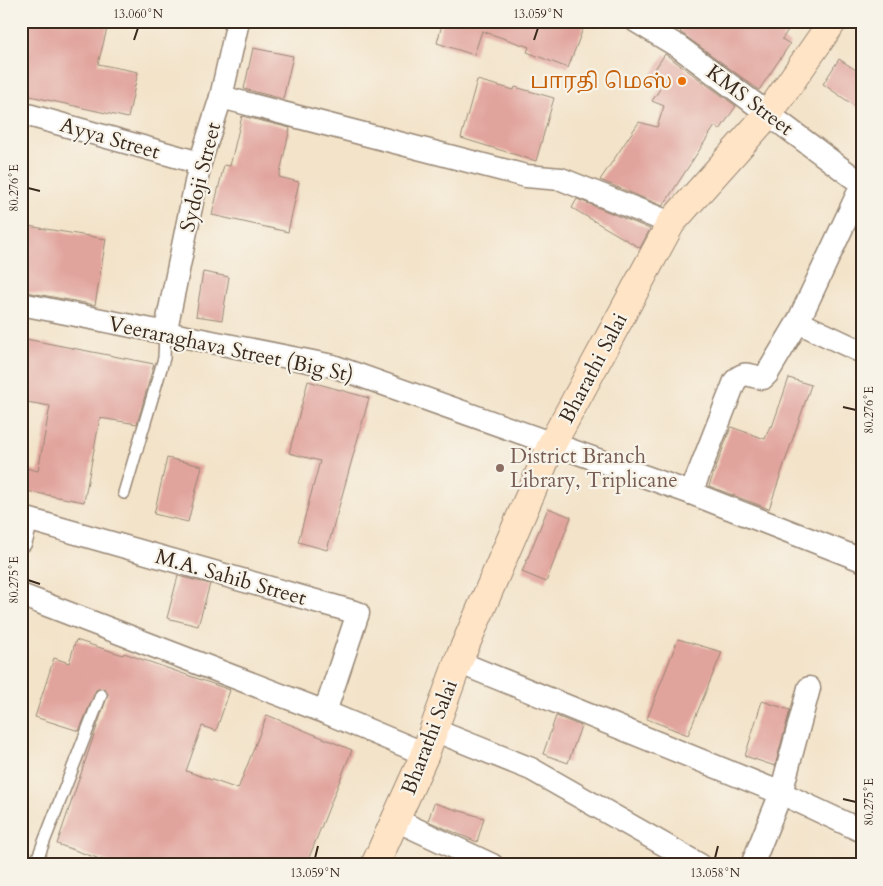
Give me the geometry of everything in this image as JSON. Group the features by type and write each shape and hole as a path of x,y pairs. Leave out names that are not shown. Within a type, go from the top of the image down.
{"street":[{"name":"Sydoji Street","path":"165,334 200,163 221,97 238,21"},
{"name":"KMS Street","path":"636,21 679,47 862,185"},
{"name":"Bharathi Salai","path":"375,865 429,742 458,662 552,444 671,223 769,113 833,21"},
{"path":"221,97 526,176 561,179 671,223"},
{"name":"Ayya Street","path":"21,113 200,163"},
{"path":"691,493 735,381 740,375 748,374 763,378 798,322 862,185"},
{"name":"Veeraraghava Street (Big St)","path":"21,304 332,366 691,493 862,560"},
{"path":"798,322 862,352"},
{"name":"M.A. Sahib Street","path":"21,542 27,519 358,613 325,712"},
{"path":"21,595 325,712 531,769 700,865"},
{"path":"458,662 781,793 862,831"},
{"path":"752,865 781,793 809,688"},
{"path":"396,820 492,865"}],"lane":[{"path":"124,493 164,358 165,334"},
{"path":"34,865 102,695"}],"building":[{"path":"21,21 109,21 98,64 138,72 128,118 21,94"},
{"path":"443,21 586,21 568,68 527,52 529,47 482,31 474,55 437,43"},
{"path":"687,21 794,21 782,39 790,44 759,90 680,32"},
{"path":"253,48 293,56 283,99 244,89"},
{"path":"665,54 736,106 720,130 715,126 663,206 600,180 639,122 657,127 664,106 652,101 660,89 647,81"},
{"path":"839,59 862,74 862,111 823,84"},
{"path":"477,80 514,90 515,87 554,98 536,161 461,138"},
{"path":"242,116 290,128 279,177 299,182 288,232 212,215 224,165 230,166"},
{"path":"577,199 650,229 640,248 572,208"},
{"path":"28,226 106,239 95,305 21,291 21,269"},
{"path":"203,272 229,277 222,320 196,316"},
{"path":"21,338 154,364 137,424 100,418 84,502 21,490 21,467 38,471 50,406 21,401"},
{"path":"789,378 811,385 769,509 709,486 731,427 765,439 770,426 772,427"},
{"path":"308,381 369,398 327,550 298,542 320,461 289,453"},
{"path":"167,458 202,466 188,522 154,514"},
{"path":"548,508 571,517 546,582 522,572"},
{"path":"178,576 210,584 198,626 167,618"},
{"path":"678,639 722,652 688,735 647,719"},
{"path":"76,640 123,655 124,653 230,690 216,731 202,726 186,771 238,789 267,715 352,750 306,865 117,865 57,844 108,694 103,688 96,690 79,731 35,717 54,658 69,663"},
{"path":"762,701 790,710 775,766 745,756"},
{"path":"556,716 581,726 568,763 543,754"},
{"path":"434,803 484,818 477,842 428,821"}],"place":[{"name":"பாரதி மெஸ்","path":"682,81"},
{"name":"District Branch Library, Triplicane","path":"500,468"}]}
